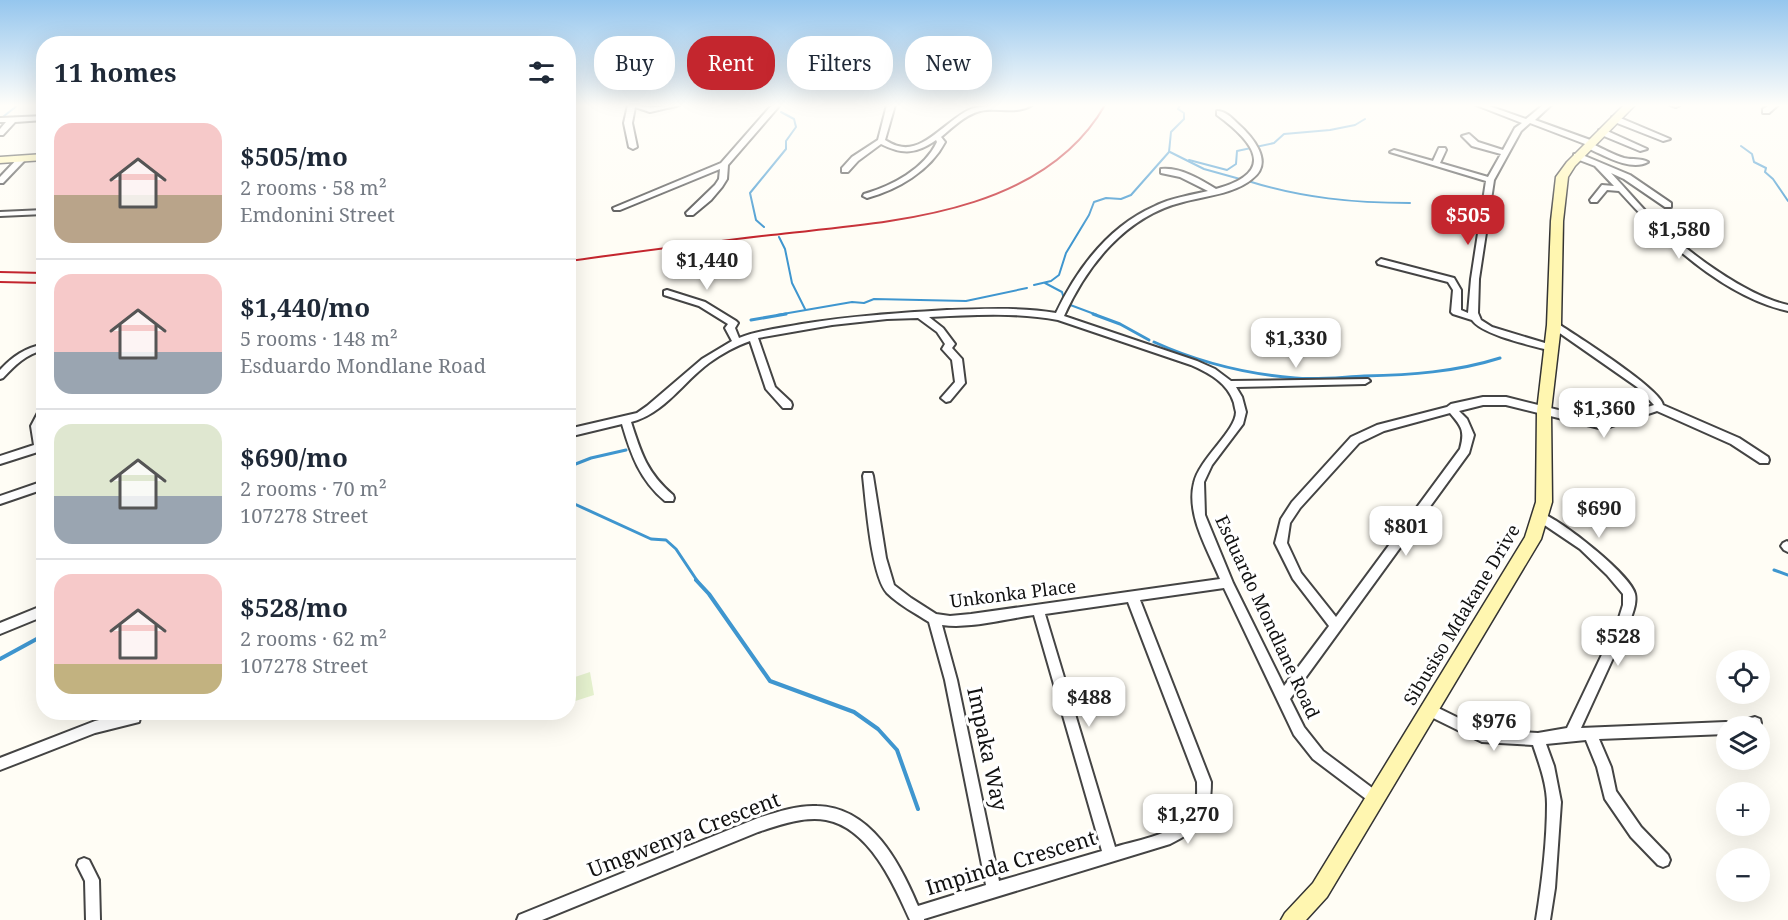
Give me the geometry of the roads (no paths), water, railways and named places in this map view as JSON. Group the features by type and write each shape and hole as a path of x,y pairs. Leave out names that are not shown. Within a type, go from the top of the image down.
{"street":[{"path":"617,208 724,165 739,148"},
{"path":"846,170 855,159 871,148"},
{"path":"867,196 891,187 922,165 938,148"},
{"path":"1059,317 1068,296 1102,250 1128,226 1160,206 1245,180 1252,175 1258,165 1254,148"},
{"path":"1488,148 1504,153"},
{"path":"1475,318 1473,313 1475,279 1491,180 1507,148"},
{"path":"1585,148 1637,163 1644,162"},
{"path":"1585,148 1657,227 1702,262 1757,299 1774,306 1788,308"},
{"name":"Sibusiso Mdakane Drive","path":"1292,920 1320,891 1374,798 1533,538 1541,517 1544,502 1546,412 1554,325 1560,189 1562,177 1585,148"},
{"path":"1436,164 1442,150"},
{"path":"1394,152 1491,180"},
{"path":"0,160 36,158"},
{"path":"0,181 22,159"},
{"path":"1598,164 1627,177 1668,205"},
{"path":"690,213 722,181 725,173 724,165"},
{"path":"1164,171 1170,171 1202,183 1214,191"},
{"path":"1594,200 1603,188 1623,189"},
{"path":"0,214 36,212"},
{"path":"1382,262 1451,280 1457,290 1456,312 1475,318 1496,332 1552,348"},
{"path":"667,293 702,304 733,323 730,328 737,342"},
{"path":"576,431 626,421 651,409 705,361 737,342 753,336 836,322 919,314 1004,311 1059,317 1194,363 1212,371 1229,384 1365,381"},
{"path":"919,314 944,334 950,344 947,349 957,359 960,383 946,398"},
{"path":"1554,325 1640,386 1659,403 1658,407"},
{"path":"753,336 771,389 787,405"},
{"path":"0,376 18,356 36,348"},
{"name":"Esduardo Mondlane Road","path":"1229,384 1240,406 1241,417 1208,463 1199,482 1199,515 1227,583 1299,731 1318,755 1374,798"},
{"path":"1336,626 1297,576 1286,557 1281,543 1285,522 1296,504 1355,440 1381,428 1451,408 1494,400 1603,425 1658,407 1735,441 1764,460"},
{"path":"1282,699 1465,450 1469,435 1463,422 1451,408"},
{"path":"626,421 642,470 652,485 669,498"},
{"path":"0,460 36,449"},
{"name":"Unkonka Place","path":"868,476 885,578 897,594 934,619 960,620 1227,583"},
{"path":"0,500 36,487"},
{"path":"1541,517 1584,546 1629,593 1629,605 1624,621 1570,734"},
{"name":"Impinda Crescent","path":"916,917 1187,829 1205,802 1204,782 1132,596"},
{"path":"1038,610 1110,855"},
{"path":"0,629 36,613"},
{"name":"Impaka Way","path":"934,619 951,680 994,890"},
{"path":"1428,709 1482,736 1538,740 1570,734 1716,728"},
{"path":"0,764 95,728 126,720"},
{"path":"1590,734 1604,767 1610,794 1636,832 1663,860"},
{"path":"1538,740 1547,766 1554,802 1544,920"},
{"name":"Umgwenya Crescent","path":"524,920 758,825 791,815 824,812 854,824 872,838 901,886 916,917"},
{"path":"84,865 92,880 93,920"}],"waterway":[{"path":"764,227 756,220 750,193 786,148"},
{"path":"1034,285 1051,281 1059,275 1066,253 1089,215 1094,202 1106,198 1121,199 1131,195 1169,152 1169,148"},
{"path":"1189,160 1227,170 1236,164 1237,151 1251,148"},
{"path":"1744,148 1752,154 1754,162 1766,168 1765,172 1773,179 1788,201"},
{"path":"1170,152 1204,169 1240,179"},
{"path":"1248,181 1288,192 1328,198 1410,203"},
{"path":"779,237 785,249 792,283 805,309"},
{"path":"1045,283 1062,292 1065,303 1097,315"},
{"path":"777,315 852,302 864,303 874,299 966,301 1027,288"},
{"path":"751,320 786,314"},
{"path":"1093,314 1120,324 1149,340"},
{"path":"1154,342 1188,356 1223,366 1259,374 1304,379 1433,372 1467,367 1500,358"},
{"path":"576,464 626,450"},
{"path":"576,505 651,539 666,540 676,549 698,582"},
{"path":"1774,570 1788,575"},
{"path":"696,580 709,594 770,681 854,712 878,729 897,750 918,809"},
{"path":"0,659 36,639"}],"railway":[{"path":"576,260 910,218 957,207 1001,192 1042,171 1070,148"},
{"path":"0,272 36,273"},
{"path":"0,282 36,283"}]}
